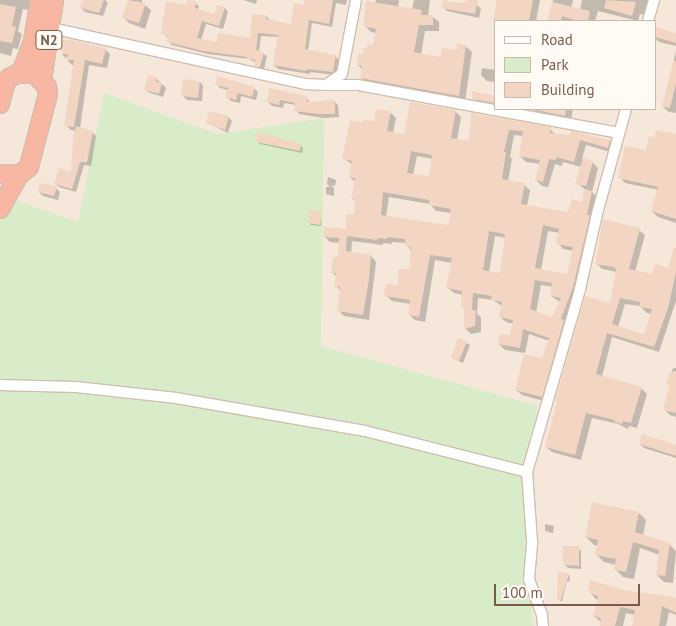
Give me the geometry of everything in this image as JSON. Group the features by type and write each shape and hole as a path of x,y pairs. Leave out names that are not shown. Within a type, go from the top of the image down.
{"highway":[{"name":"N2","path":"21,72 33,41 40,0"},
{"name":"N2","path":"42,80 54,0"},
{"path":"0,104 9,78 21,72 34,74 47,87 48,94 29,167 19,175 0,208"},
{"path":"0,174 19,175"}],"street":[{"path":"326,85 342,74 356,0"},
{"path":"648,20 654,0"},
{"path":"51,28 305,84 358,85 493,110"},
{"path":"494,110 619,133"},
{"path":"543,626 542,615 529,579 532,541 527,472 580,289 626,110"},
{"path":"0,385 76,387 176,398 365,431 527,472"}],"shaded area":[{"path":"0,0 676,0 676,626 0,626"}],"green space":[{"path":"104,93 217,134 324,118 321,346 538,406 527,472 529,579 533,626 0,626 0,195 78,222"}],"building":[{"path":"83,0 104,0 99,13 80,8"},
{"path":"128,0 146,3 139,23 122,18"},
{"path":"187,0 196,1 195,8 214,14 217,5 225,7 219,26 202,21 197,38 217,42 218,33 250,38 252,14 266,15 266,19 291,24 294,3 304,5 304,0 333,0 329,24 309,20 305,49 336,55 333,72 307,69 306,71 273,65 278,35 258,33 256,50 264,52 260,67 254,66 255,60 247,59 247,57 203,51 167,42 168,36 161,34 166,1 187,5"},
{"path":"443,0 462,4 467,0 478,0 475,14 441,8"},
{"path":"497,0 533,0 529,20 493,20"},
{"path":"606,0 636,2 632,16 604,8"},
{"path":"366,1 422,10 421,15 433,15 433,25 419,25 414,52 440,57 442,48 457,50 457,44 466,45 459,96 360,78 362,66 357,65 358,54 363,54 363,48 367,48 367,44 373,45 376,29 363,26"},
{"path":"552,2 590,11 588,20 574,20 562,16 561,20 547,20"},
{"path":"0,4 16,7 12,26 16,27 12,43 0,41"},
{"path":"656,27 676,33 676,43 656,37"},
{"path":"60,40 71,40 106,48 102,64 85,60 74,127 64,126 74,60 65,60 68,54 61,54"},
{"path":"673,61 676,61 676,83 670,108 662,107"},
{"path":"148,75 157,77 156,81 162,83 159,94 144,90"},
{"path":"217,76 255,87 252,97 238,93 236,100 225,97 228,88 215,85"},
{"path":"183,79 200,81 198,98 181,96"},
{"path":"269,88 307,96 307,102 335,100 335,114 294,111 295,103 280,100 279,105 267,102"},
{"path":"472,91 493,96 493,103 472,99"},
{"path":"410,102 456,110 451,138 469,141 471,113 551,127 550,133 570,135 571,131 610,140 608,148 580,140 574,162 557,157 556,160 549,159 543,182 535,180 540,160 519,156 523,131 509,130 504,152 506,152 502,179 525,183 521,204 568,212 572,199 582,202 584,189 592,191 587,215 590,215 573,287 561,319 564,320 542,397 515,390 524,354 542,358 549,338 523,329 520,348 498,344 500,334 510,335 513,320 499,317 502,302 491,300 492,296 473,293 472,310 476,310 475,326 464,329 464,308 461,308 462,291 446,288 452,258 430,255 419,317 408,315 410,300 384,296 386,284 398,285 398,269 409,269 411,247 405,246 405,239 387,237 387,239 378,238 377,240 347,236 346,251 371,255 369,279 363,315 337,311 340,287 334,286 336,273 331,273 333,257 338,257 339,238 323,237 324,227 346,229 346,214 354,214 355,199 351,198 355,178 349,177 352,161 342,159 350,120 374,121 376,109 391,111 387,131 404,134","holes":["411,151 432,155 429,176 407,173","383,192 429,200 429,205 451,209 448,225 381,215","543,225 559,229 556,244 573,247 567,274 535,268","489,231 505,234 500,273 483,270","535,280 552,283 550,296 561,298 552,317 530,309"]},
{"path":"537,110 566,110 565,116"},
{"path":"209,111 229,116 225,130 206,123"},
{"path":"76,126 93,131 87,162 80,162 72,189 54,184 59,168 71,171 73,138"},
{"path":"656,130 676,134 676,219 651,211 658,187 618,178 625,146 646,150 649,136 654,138"},
{"path":"258,132 301,144 300,151 256,142"},
{"path":"583,158 593,161 586,186 575,184"},
{"path":"40,183 57,186 54,196 38,192"},
{"path":"309,210 321,211 320,225 308,223"},
{"path":"603,219 640,228 629,269 652,274 655,264 668,268 674,247 676,248 676,272 668,308 654,347 607,333 596,374 642,387 631,423 623,421 622,424 614,422 615,420 586,413 575,455 545,447 557,402 555,401 585,296 610,303 616,270 614,267 595,264","holes":["620,298 640,302 639,307 652,309 644,334 612,324"]},
{"path":"458,338 467,341 459,361 451,358"},
{"path":"670,372 676,372 676,413 663,410 670,384 666,383"},
{"path":"642,434 676,445 676,456 639,444"},
{"path":"592,502 639,512 635,532 670,543 665,576 656,575 659,550 633,542 626,572 614,570 616,559 595,555 598,540 585,537"},
{"path":"562,546 579,546 579,566 564,565"},
{"path":"558,572 569,573 561,600 557,600"},
{"path":"590,580 624,590 673,597 676,599 676,613 662,606 659,626 632,626 635,610 620,607 615,626 600,626 601,618 593,616 598,596 590,594 588,590"}]}
